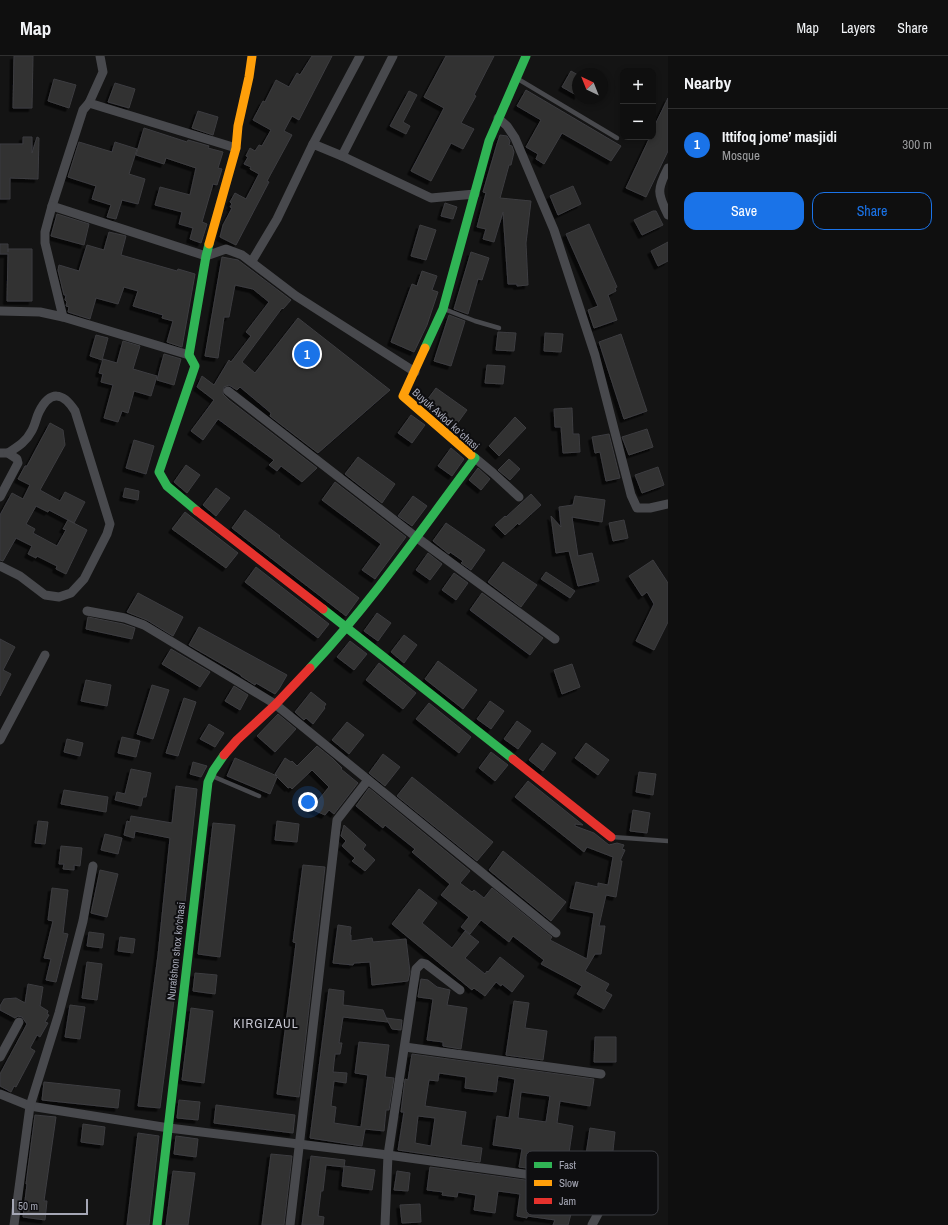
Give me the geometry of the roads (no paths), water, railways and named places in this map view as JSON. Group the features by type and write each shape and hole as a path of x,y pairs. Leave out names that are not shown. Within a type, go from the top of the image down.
{"street":[{"path":"63,318 45,243 46,227 83,110 89,103 103,72 100,56"},
{"path":"252,56 238,126 236,148 206,256 189,355 195,366 159,472 167,486 611,837"},
{"path":"252,261 277,219 360,56"},
{"path":"342,156 393,56"},
{"name":"Buyuk Avlod koʻchasi","path":"275,704 346,627 475,458 403,396 443,309 489,141 526,56"},
{"path":"89,103 236,148"},
{"path":"498,118 507,126 515,138 554,230 596,355 631,495 637,508 650,508 668,504"},
{"path":"314,144 431,198 475,194"},
{"path":"668,168 659,191 661,202 668,215"},
{"path":"52,206 206,256 226,249 242,255 252,261 296,296 415,372"},
{"path":"0,312 40,312 189,355"},
{"path":"228,391 416,537 555,639"},
{"path":"0,566 20,576 45,595 59,597 71,593 84,579 107,534 110,524 75,412 70,403 63,397 55,396 45,401 38,413 31,433 23,443 4,453"},
{"path":"0,498 18,463 17,459 4,453"},
{"path":"475,458 494,473 519,497"},
{"path":"87,611 125,618 144,625 275,704 556,933"},
{"path":"0,740 45,655"},
{"name":"Nurafshon shox ko'chasi","path":"157,1225 207,790 210,776 219,761 228,751 275,704"},
{"path":"290,1225 337,820 368,780"},
{"path":"14,1225 30,1106 61,1005 83,921 93,866"},
{"path":"385,1225 388,1155 416,969 422,963 426,964 460,990"},
{"path":"1,1054 19,1022"},
{"path":"405,1047 601,1074"},
{"path":"0,1094 30,1106 168,1128 388,1155 526,1174"},
{"path":"592,1225 597,1215"}],"lane":[{"path":"516,78 617,138"},
{"path":"443,309 499,328"},
{"path":"210,776 259,796"},
{"path":"611,837 668,840"}],"place":[{"name":"Ittifoq jome’ masjidi","path":"307,354"}],"district":[{"name":"KIRGIZAUL","path":"266,1023"}]}
